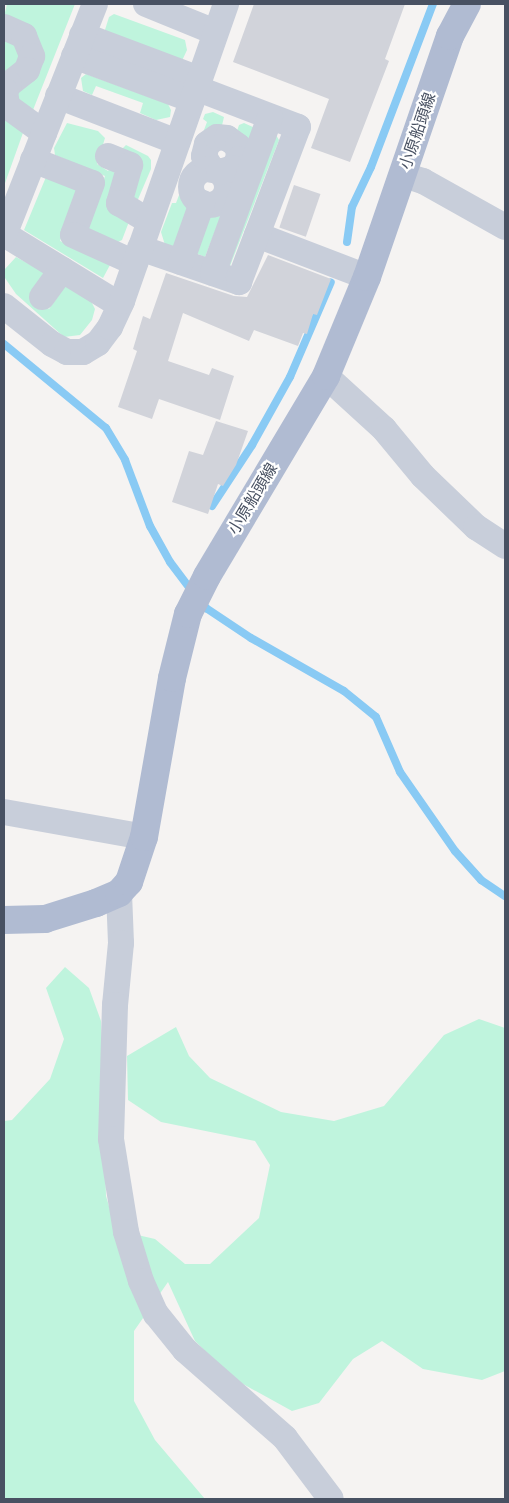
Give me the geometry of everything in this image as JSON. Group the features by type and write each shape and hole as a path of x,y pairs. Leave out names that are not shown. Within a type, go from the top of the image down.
{"main road":[{"name":"小原船頭線","path":"119,893 130,882 136,868 144,837 172,678 188,614 207,576 326,376 367,277 450,36 467,4"},
{"path":"4,920 45,919 119,893"}],"street":[{"path":"95,4 4,234 120,305"},
{"path":"146,4 215,32"},
{"path":"4,306 52,344 67,352 83,352 98,343 120,305 226,4"},
{"path":"4,27 24,36 32,56 27,70 9,84 5,91 7,106 44,133"},
{"path":"33,160 92,183 74,235 138,256 181,262 239,282 298,127 78,46"},
{"path":"58,96 177,142"},
{"path":"181,262 202,203 193,194 192,183 199,173 215,171 204,156 207,144 217,137 227,138 240,105"},
{"path":"212,273 270,117"},
{"path":"122,121 106,161 130,165 119,203 150,221"},
{"path":"404,174 423,181 505,227"},
{"path":"257,235 367,277"},
{"path":"42,297 62,269"},
{"path":"326,376 384,429 423,476 476,527 505,546"},
{"path":"4,812 144,837"},
{"path":"119,893 121,943 115,1014 111,1138 126,1232 140,1281 156,1314 185,1350 285,1438 331,1499"}],"green space":[{"path":"7,4 75,4 33,110 13,98 34,71 4,17"},
{"path":"114,14 185,40 187,50 180,65 104,33 109,17"},
{"path":"4,38 26,51 4,78"},
{"path":"86,74 168,104 171,110 170,117 156,120 140,113 143,103 96,86 92,95 83,91 81,78"},
{"path":"213,112 224,117 220,134 202,166 189,179 186,188 193,204 177,248 165,245 161,232 172,203 176,203 207,122 203,119 205,114"},
{"path":"4,113 24,130 4,186"},
{"path":"67,123 98,131 105,138 97,164 108,171 112,166 130,219 122,240 118,242 87,228 105,176 55,155 54,148"},
{"path":"244,123 255,128 205,257 193,252 208,209 226,202 231,188 235,137 239,125"},
{"path":"276,135 279,140 230,266 228,265"},
{"path":"126,145 148,156 151,160 151,169 136,204 120,151"},
{"path":"46,177 78,190 60,241 100,257 110,265 103,278 24,230"},
{"path":"16,257 44,272 31,297 49,309 66,285 91,301 95,309 92,320 80,335 64,337 16,294 5,278 5,269"},
{"path":"65,967 89,988 101,1021 106,1196 116,1230 155,1239 185,1264 210,1264 259,1218 270,1165 255,1141 161,1122 128,1100 127,1056 176,1027 189,1056 210,1078 281,1112 334,1121 384,1106 444,1035 479,1019 505,1028 505,1371 482,1380 423,1369 382,1341 353,1359 319,1403 292,1411 234,1379 195,1341 168,1282 134,1331 134,1401 155,1440 205,1499 4,1499 4,1121 12,1120 50,1079 64,1039 46,988"}],"building":[{"path":"254,4 405,4 385,59 389,61 350,162 311,148 329,99 233,62"},
{"path":"294,185 320,194 306,237 279,228"},
{"path":"268,255 331,279 317,315 313,314 307,334 303,333 298,346 254,330 249,341 183,313 168,361 209,375 212,368 234,376 220,420 159,399 152,419 118,407 137,351 133,349 143,316 150,319 166,273 234,296 247,297"},
{"path":"216,421 248,431 236,465 223,486 218,484 208,514 172,502 189,451 203,455"}],"waterway":[{"path":"347,242 352,207 371,167 433,4"},
{"path":"212,506 252,445 290,377 331,282"},
{"path":"4,344 106,428 125,460 150,526 170,562 193,592"},
{"path":"201,601 206,608 251,638 344,691 376,717 400,772 455,851 481,880 505,896"}]}
